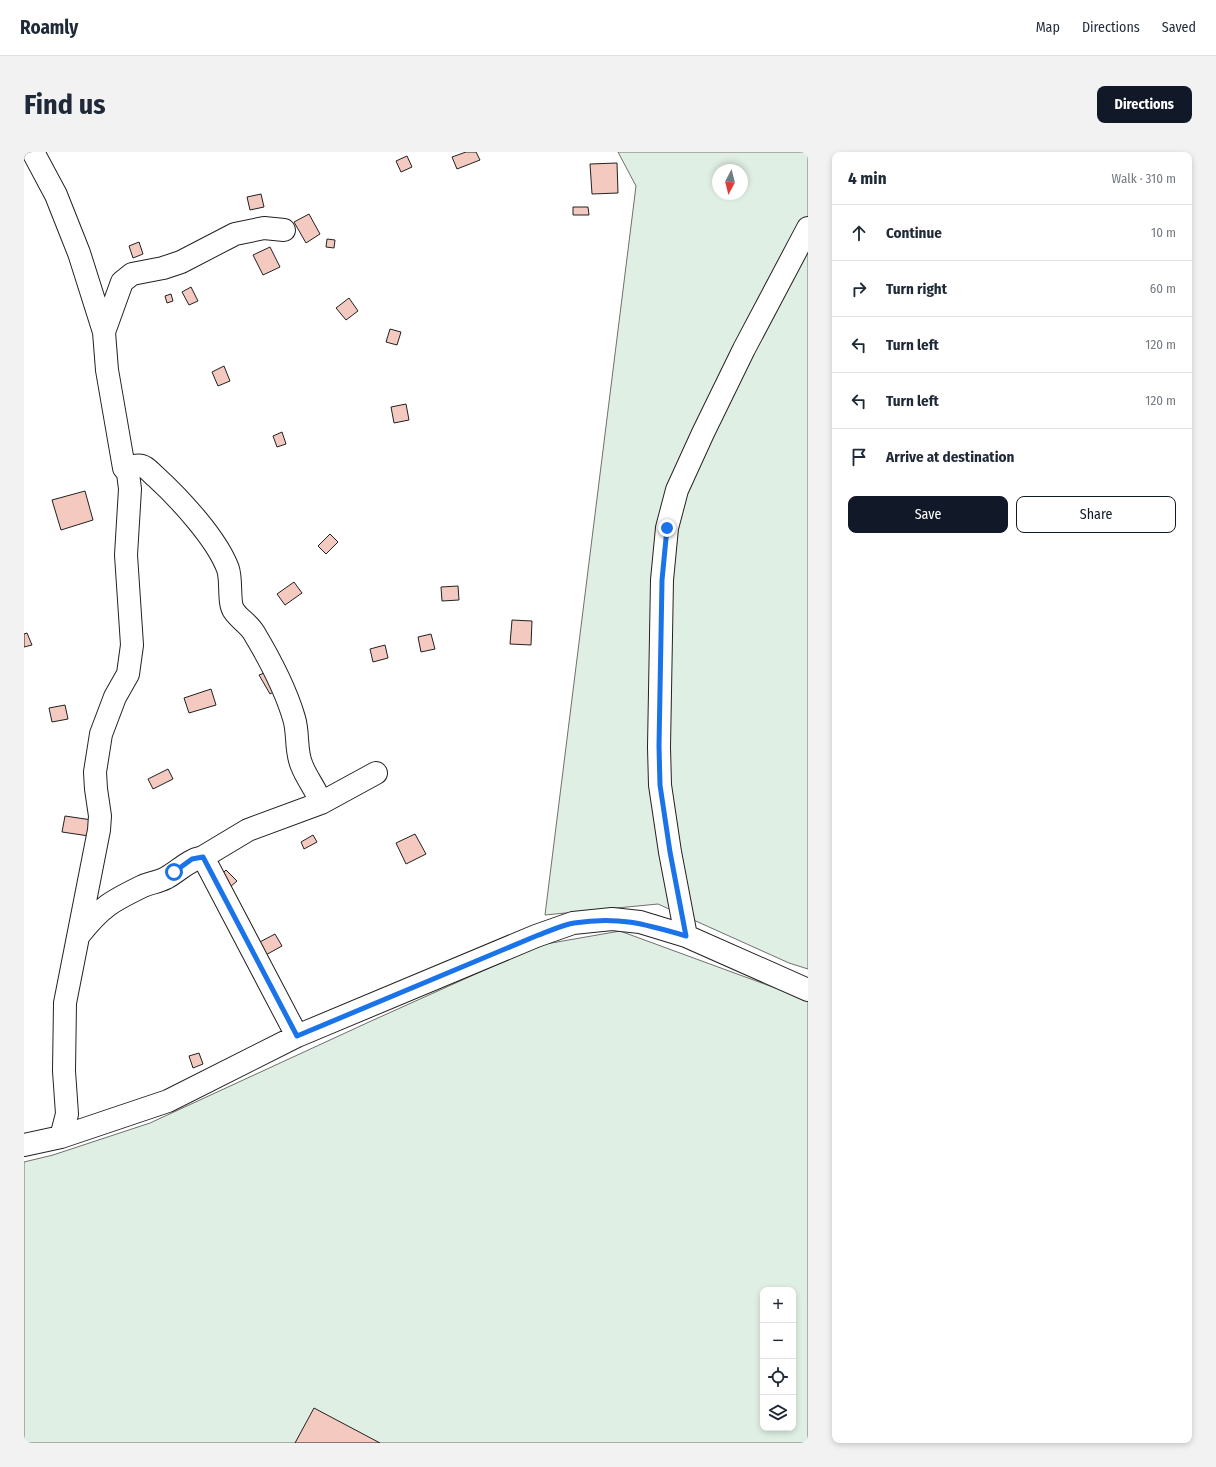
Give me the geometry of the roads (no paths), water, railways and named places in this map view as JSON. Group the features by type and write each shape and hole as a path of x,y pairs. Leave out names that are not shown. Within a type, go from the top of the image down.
{"street":[{"path":"33,152 56,195 79,253 104,332 107,370 124,468 128,473 130,489 126,555 132,651 128,674 115,697 101,734 95,772 100,816 99,830 64,1003 64,1071 67,1114 61,1138"},
{"path":"104,332 122,282 132,274 163,268 181,262 235,234 264,228 284,230"},
{"path":"686,936 670,852 660,785 659,746 662,580 667,528 677,490 703,433 744,349 808,228"},
{"path":"124,468 135,465 143,466 168,488 198,522 220,552 229,571 232,606 234,611 253,631 274,670 295,720 299,758 321,803"},
{"path":"77,938 96,914 110,902 144,886 167,878 192,859 203,857 248,830 321,803 376,773"},
{"path":"203,857 297,1036"},
{"path":"24,1145 61,1138 168,1101 297,1036 536,936 572,923 612,919 640,922 686,936 808,990"}]}
